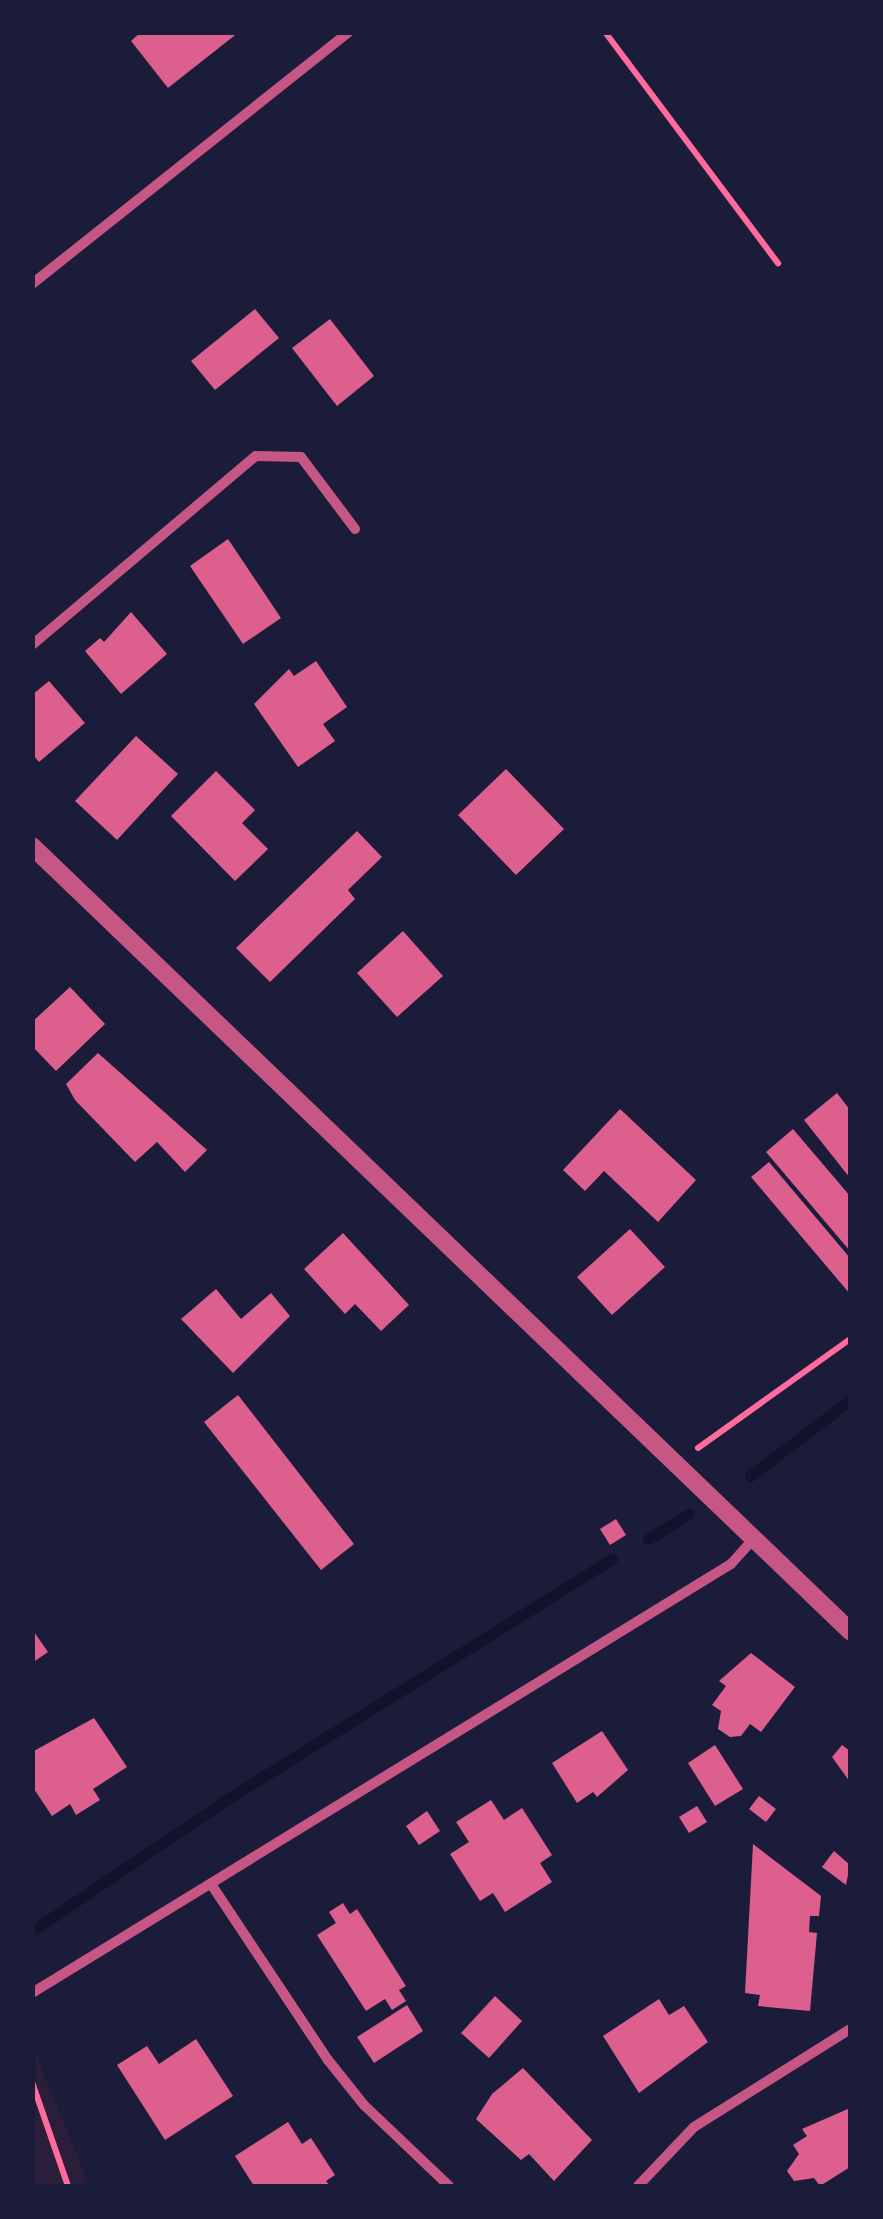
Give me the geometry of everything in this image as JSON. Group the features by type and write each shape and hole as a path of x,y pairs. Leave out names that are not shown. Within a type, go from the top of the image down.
{"street":[{"path":"32,284 349,32"},
{"path":"32,645 256,456 301,457 355,529"},
{"path":"32,846 752,1542 850,1631"},
{"path":"32,1994 731,1564 752,1542"},
{"path":"212,1884 364,2105 449,2186"},
{"path":"638,2186 694,2127 850,2029"}],"path":[{"path":"606,32 778,263"},
{"path":"673,1466 850,1339"},
{"path":"32,2082 68,2186"}],"shaded area":[{"path":"36,2055 90,2186 33,2186"}],"building":[{"path":"141,32 239,32 168,88 131,41"},
{"path":"255,309 279,338 215,390 191,361"},
{"path":"330,319 374,376 337,406 292,348"},
{"path":"228,539 281,618 243,644 190,566"},
{"path":"131,612 167,654 121,694 85,651 100,638 104,642"},
{"path":"316,661 347,707 323,724 335,741 298,767 254,704 289,669 294,676"},
{"path":"49,681 85,723 39,762 32,754 32,695"},
{"path":"136,736 178,774 117,840 75,801"},
{"path":"506,769 564,829 516,875 458,815"},
{"path":"216,771 255,810 242,823 268,849 235,881 171,816"},
{"path":"357,831 382,857 348,890 355,899 270,982 236,948"},
{"path":"403,931 443,976 397,1017 357,973"},
{"path":"70,987 105,1024 56,1071 32,1046 32,1022"},
{"path":"98,1053 207,1150 185,1172 157,1142 135,1162 75,1100 66,1084"},
{"path":"837,1093 850,1110 850,1178 804,1120"},
{"path":"620,1109 696,1180 658,1222 604,1171 585,1191 563,1170"},
{"path":"793,1129 850,1196 850,1251 766,1152"},
{"path":"769,1162 850,1258 850,1294 751,1177"},
{"path":"630,1229 665,1267 612,1315 577,1277"},
{"path":"343,1233 409,1305 381,1331 355,1304 345,1314 304,1269"},
{"path":"216,1289 241,1319 271,1293 290,1316 233,1373 181,1319"},
{"path":"238,1395 354,1544 321,1570 204,1422"},
{"path":"616,1519 626,1535 610,1545 600,1529"},
{"path":"32,1629 48,1652 32,1663"},
{"path":"751,1653 795,1687 761,1732 750,1724 741,1736 730,1737 718,1729 721,1711 712,1705 726,1686 719,1681"},
{"path":"94,1718 127,1767 93,1789 100,1800 76,1815 70,1804 52,1816 32,1786 32,1752"},
{"path":"602,1731 628,1770 597,1797 593,1792 577,1803 552,1763"},
{"path":"715,1745 743,1789 715,1806 688,1763"},
{"path":"842,1745 850,1751 850,1782 832,1757"},
{"path":"759,1796 776,1809 766,1822 749,1809"},
{"path":"491,1800 504,1820 522,1808 552,1855 540,1863 552,1882 505,1912 493,1893 480,1901 450,1854 469,1842 456,1822"},
{"path":"697,1806 707,1822 689,1833 679,1817"},
{"path":"427,1811 440,1831 419,1845 406,1826"},
{"path":"753,1844 821,1896 819,1916 810,1916 809,1932 817,1933 810,2011 758,2006 760,1995 745,1993"},
{"path":"834,1851 850,1865 846,1885 822,1867"},
{"path":"343,1903 350,1914 357,1909 406,1986 399,1990 406,2001 392,2010 385,1999 366,2011 317,1935 336,1923 329,1912"},
{"path":"495,1996 522,2021 489,2058 461,2033"},
{"path":"659,1999 669,2015 684,2006 708,2042 639,2093 603,2036"},
{"path":"407,2005 423,2031 374,2063 357,2037"},
{"path":"196,2039 233,2096 165,2140 117,2065 147,2046 159,2064"},
{"path":"523,2068 592,2140 554,2181 529,2154 521,2160 476,2119 492,2094"},
{"path":"850,2108 850,2167 820,2186 814,2178 794,2181 787,2171 799,2154 793,2145 807,2136 802,2129"},
{"path":"288,2122 302,2144 311,2138 335,2175 326,2181 330,2186 254,2186 235,2156"}],"waterway":[{"path":"750,1476 850,1400"},
{"path":"648,1539 689,1514"},
{"path":"32,1931 226,1800 612,1559"}]}
